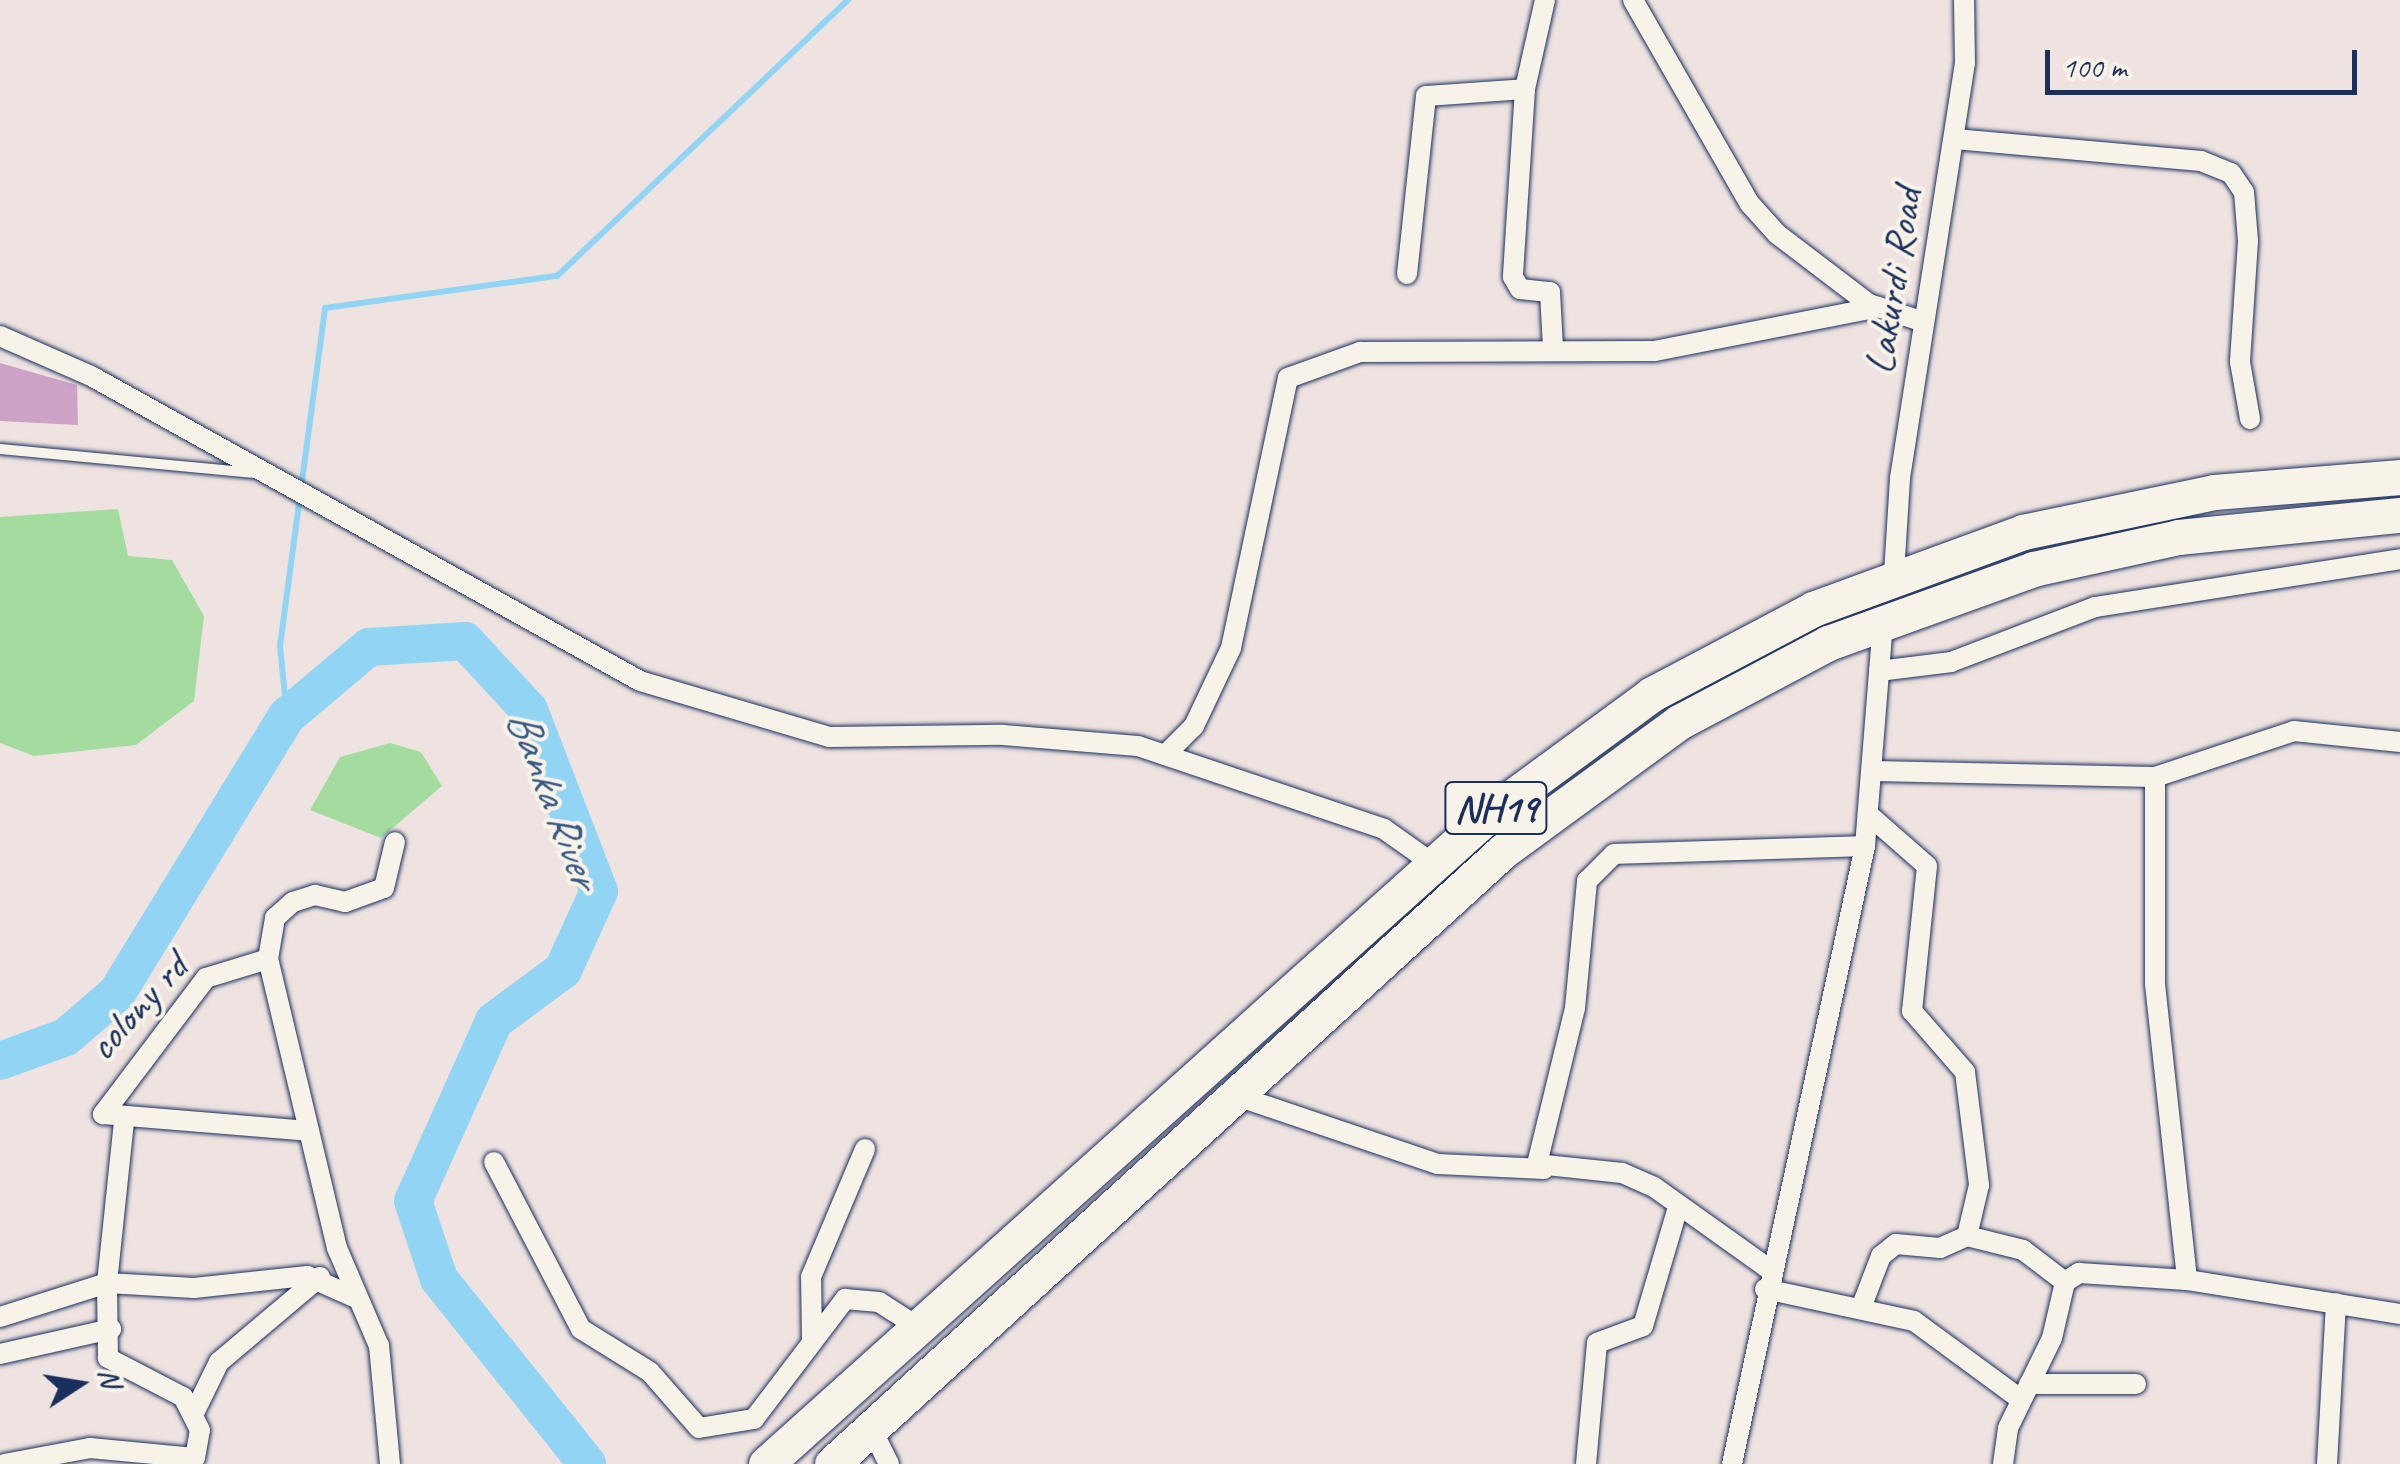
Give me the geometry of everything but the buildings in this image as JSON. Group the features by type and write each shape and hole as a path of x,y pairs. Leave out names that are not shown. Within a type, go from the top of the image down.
{"highway":[{"name":"NH19","path":"766,1464 1432,864 1652,694 1894,574 2152,502 2400,477"},
{"name":"NH19","path":"832,1464 1504,851 1679,722 1883,621 2104,552 2400,515"}],"street":[{"path":"1545,0 1525,89 1514,278 1520,289 1550,292 1553,347"},
{"path":"1633,0 1750,204 1814,266 1879,307 1924,322"},
{"name":"Lakurdi Road","path":"1894,574 1924,322 1955,139 1964,0"},
{"path":"1407,274 1426,96 1525,89"},
{"path":"1955,139 2202,161 2230,172 2245,208 2240,362 2250,419"},
{"path":"1165,755 1194,726 1231,648 1288,378 1360,352 1553,347 1656,350 1879,307"},
{"path":"0,336 90,376 288,490 640,681 829,736 1072,737 1165,755 1384,829 1432,864"},
{"path":"1880,671 1951,662 2095,607 2400,559"},
{"path":"1732,1464 1767,1279 1865,846 1883,621"},
{"path":"1872,771 2155,777 2294,731 2400,742"},
{"path":"2155,777 2155,984 2187,1280"},
{"path":"1869,815 1926,866 1912,1012 1965,1072 1979,1186 1967,1236"},
{"path":"390,1464 379,1346 354,1297 308,1130 268,959 275,918 293,902 315,894 345,902 390,882 395,842"},
{"path":"1544,1169 1535,1159 1575,1008 1578,924 1602,860 1865,846"},
{"name":"colony rd","path":"268,959 206,978 102,1107 124,1121 308,1130"},
{"path":"1234,1094 1438,1164 1622,1174 1678,1208 1767,1279 1934,1330 2024,1392 2136,1384"},
{"path":"124,1121 107,1283 114,1368 183,1397 195,1411"},
{"path":"812,1338 811,1277 865,1149"},
{"path":"494,1162 574,1319 650,1372 699,1428 754,1418 781,1394 830,1309 864,1297 918,1327"},
{"path":"1586,1464 1597,1343 1643,1326 1678,1208"},
{"path":"1861,1308 1881,1256 1896,1244 1940,1248 1967,1236 2023,1250 2065,1282"},
{"path":"2065,1282 2108,1270 2400,1314"},
{"path":"0,1317 107,1283 194,1288 320,1278 354,1297"},
{"path":"4,1464 90,1448 195,1461 195,1411 220,1362 320,1278"},
{"path":"2004,1464 2024,1392 2065,1282"},
{"path":"2327,1464 2336,1304"},
{"path":"0,1354 112,1329"},
{"path":"871,1428 889,1464"}],"lane":[{"path":"0,449 258,473"}],"green space":[{"path":"118,509 128,556 172,560 204,616 194,701 136,745 34,756 0,743 0,517"},
{"path":"390,743 421,752 442,786 381,838 310,810 340,757"}],"waterway":[{"path":"287,716 280,646 325,308 557,276 848,0"},
{"name":"Banka River","path":"0,1061 66,1037 117,993 287,716 369,647 465,641 529,710 599,891 563,970 494,1021 413,1201 439,1279 587,1464"}]}
